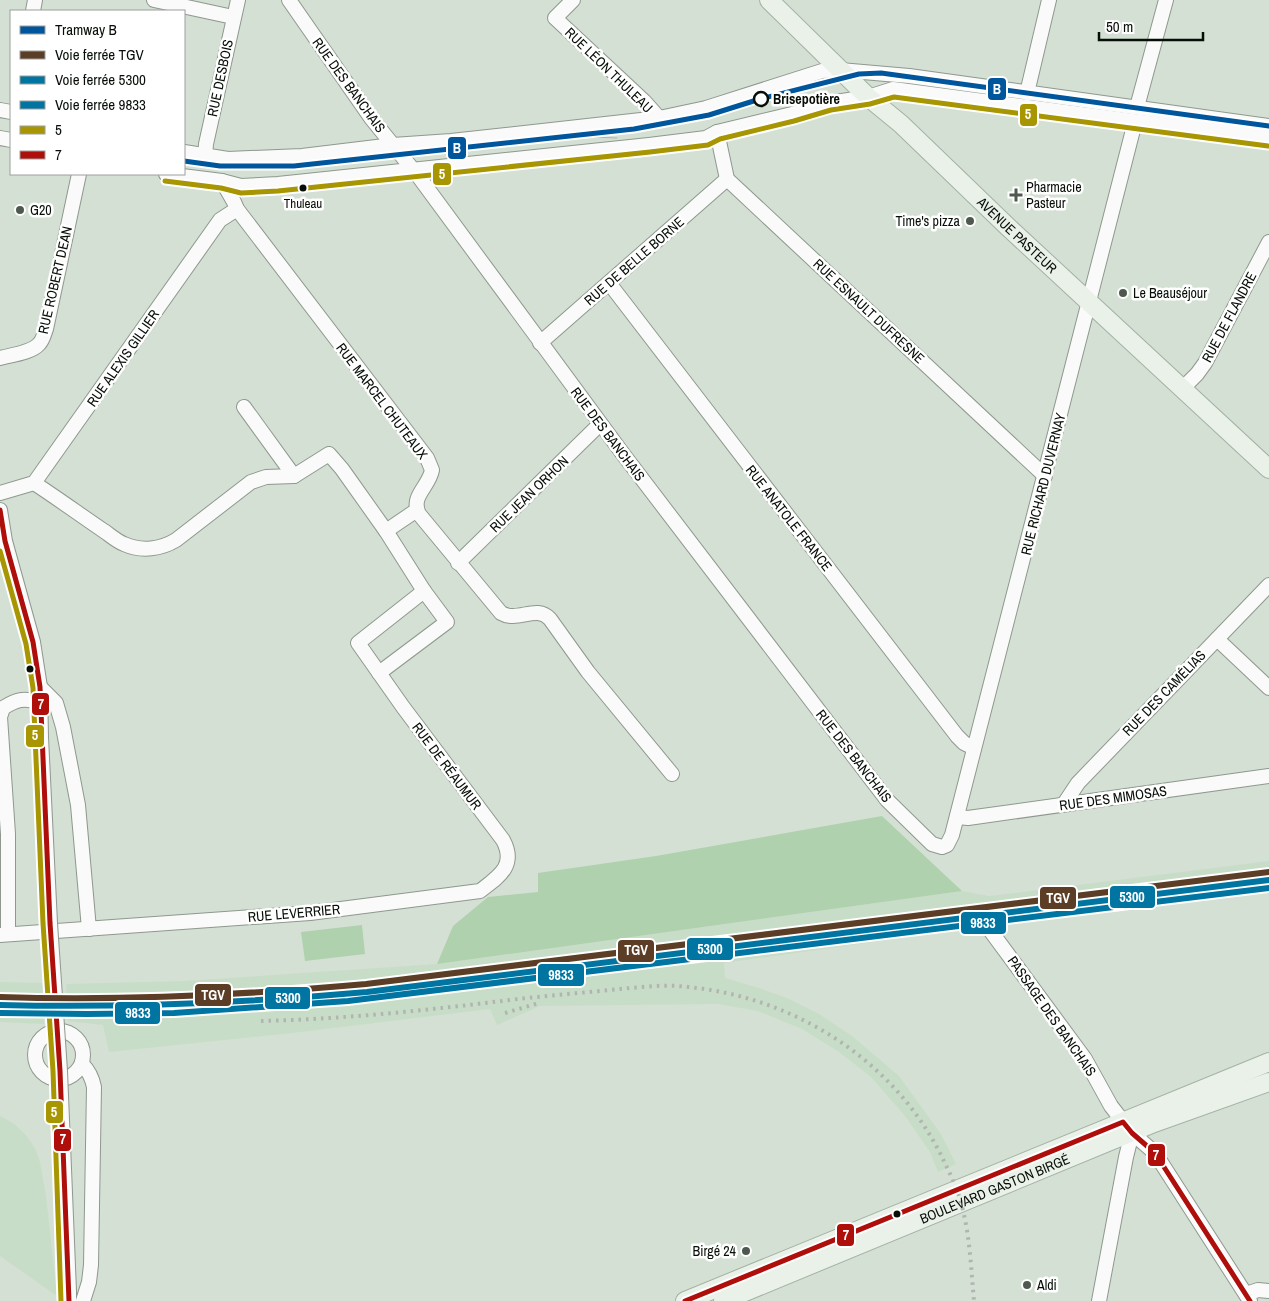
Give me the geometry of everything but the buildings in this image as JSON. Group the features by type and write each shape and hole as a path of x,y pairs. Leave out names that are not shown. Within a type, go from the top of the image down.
{"main road":[{"name":"AVENUE PASTEUR","path":"769,0 868,97 901,124 996,216 1269,469"},
{"name":"BOULEVARD GASTON BIRGÉ","path":"723,1301 949,1206 1269,1062"},
{"name":"BOULEVARD GASTON BIRGÉ","path":"685,1301 1128,1127 1154,1123 1269,1082"}],"street":[{"path":"154,0 233,17"},
{"name":"RUE DESBOIS","path":"206,157 206,144 238,0"},
{"name":"RUE DES BANCHAIS","path":"289,0 371,118 414,171 600,424 887,800 932,844 942,847 947,845"},
{"name":"RUE LÉON THULEAU","path":"573,0 555,18 644,101 659,118"},
{"path":"1027,93 1049,0"},
{"path":"1138,107 1166,0"},
{"path":"185,152 228,159 302,156 659,118 706,108 822,71 840,70 909,76 1269,126"},
{"path":"174,175 222,181 241,186 278,184 649,145 706,138 717,132 829,103 868,97 893,89 1269,139"},
{"name":"RUE RICHARD DUVERNAY","path":"947,845 957,817 1046,476 1135,122"},
{"path":"717,132 727,179"},
{"name":"RUE ROBERT DEAN","path":"0,358 32,349 38,346 42,340 79,175"},
{"name":"RUE DE BELLE BORNE","path":"540,342 727,179"},
{"name":"RUE ESNAULT DUFRESNE","path":"727,179 1046,476"},
{"name":"RUE MARCEL CHUTEAUX","path":"222,181 237,210 427,458 432,470 431,476 417,496 417,510"},
{"name":"RUE ALEXIS GILLIER","path":"34,484 220,220 237,210"},
{"name":"RUE DE FLANDRE","path":"1183,388 1197,374 1204,363 1269,242"},
{"name":"RUE ANATOLE FRANCE","path":"609,283 957,736 964,743 974,748"},
{"path":"244,407 294,476"},
{"name":"RUE JEAN ORHON","path":"458,563 600,424"},
{"path":"0,493 34,484 124,544 142,549 166,546 251,482 266,477 294,476 329,454 342,469 447,622 379,673"},
{"path":"0,510 5,565 34,642 40,687 50,923 60,1071 69,1296"},
{"path":"386,532 417,510 458,563 502,613 509,616 520,616 537,612 547,615 588,672 672,774"},
{"name":"RUE DES CAMÉLIAS","path":"1064,804 1078,783 1269,585"},
{"name":"RUE DE RÉAUMUR","path":"424,591 358,643 503,840 507,848 508,862"},
{"path":"1217,639 1269,688"},
{"path":"40,687 56,703 63,728 78,805 89,929"},
{"path":"4,935 8,834 0,717 3,708 14,701 28,699 40,702"},
{"name":"RUE DES MIMOSAS","path":"957,817 968,818 1269,776"},
{"name":"RUE LEVERRIER","path":"4,935 310,913 480,891 500,876 508,862"},
{"name":"PASSAGE DES BANCHAIS","path":"987,926 1085,1059 1111,1106 1128,1127 1155,1153 1248,1297"},
{"path":"82,1064 88,1070 94,1087 91,1265 89,1282 83,1301"},
{"path":"1099,1301 1126,1157 1128,1127"},
{"path":"1248,1297 1258,1290 1269,1291"}],"shaded area":[{"path":"882,816 962,891 437,964 453,926 488,897 538,892 538,873 656,856"},
{"path":"1269,861 1269,889 724,963 725,978 789,999 819,1014 852,1036 899,1076 941,1134 956,1164 938,1172 930,1152 905,1116 871,1077 839,1052 802,1029 758,1011 718,1004 540,1006 497,1025 490,1009 292,1033 109,1052 103,1025 68,1021 66,984 184,981 437,964 962,891 989,896"},
{"path":"362,925 365,954 305,961 301,932"},
{"path":"0,982 42,983 44,1024 0,1022"},
{"path":"0,1116 13,1123 26,1135 36,1150 40,1162 46,1196 57,1296 0,1256"}],"tram line":[{"name":"B","path":"185,161 220,166 294,166 634,129 709,115 760,99 859,74 881,73 1269,126"},
{"path":"569,136 617,138"}],"railway":[{"path":"261,1021 394,1013 526,998 662,986 679,986 727,993 766,1004 802,1020 837,1039 868,1063 897,1091 922,1122 942,1157 959,1197 968,1239 974,1301"},
{"path":"505,1013 539,1003"}],"rail line":[{"name":"TGV","path":"0,997 137,998 366,984 1269,872"},
{"name":"5300","path":"0,1005 184,1004 367,992 1269,880"},
{"name":"9833","path":"0,1013 174,1013 348,1001 1269,888"}],"transit line":[{"name":"5","path":"165,181 221,188 241,193 278,191 650,152 708,145 720,139 831,110 870,104 894,97 1268,146"},
{"name":"7","path":"0,510 5,541 33,642 40,687 50,923 60,1071 69,1301"},
{"name":"5","path":"0,551 26,644 33,688 43,923 53,1071 61,1301"},
{"name":"7","path":"685,1301 1123,1122 1132,1133 1155,1153 1250,1301"}],"place":[{"name":"Brisepotière","path":"761,99"},
{"name":"Thuleau","path":"303,188"},
{"name":"Pharmacie Pasteur","path":"1016,195"},
{"name":"G20","path":"20,210"},
{"name":"Time's pizza","path":"970,221"},
{"name":"Le Beauséjour","path":"1123,293"},
{"name":"Birgé 24","path":"746,1251"},
{"name":"Aldi","path":"1027,1285"}]}
